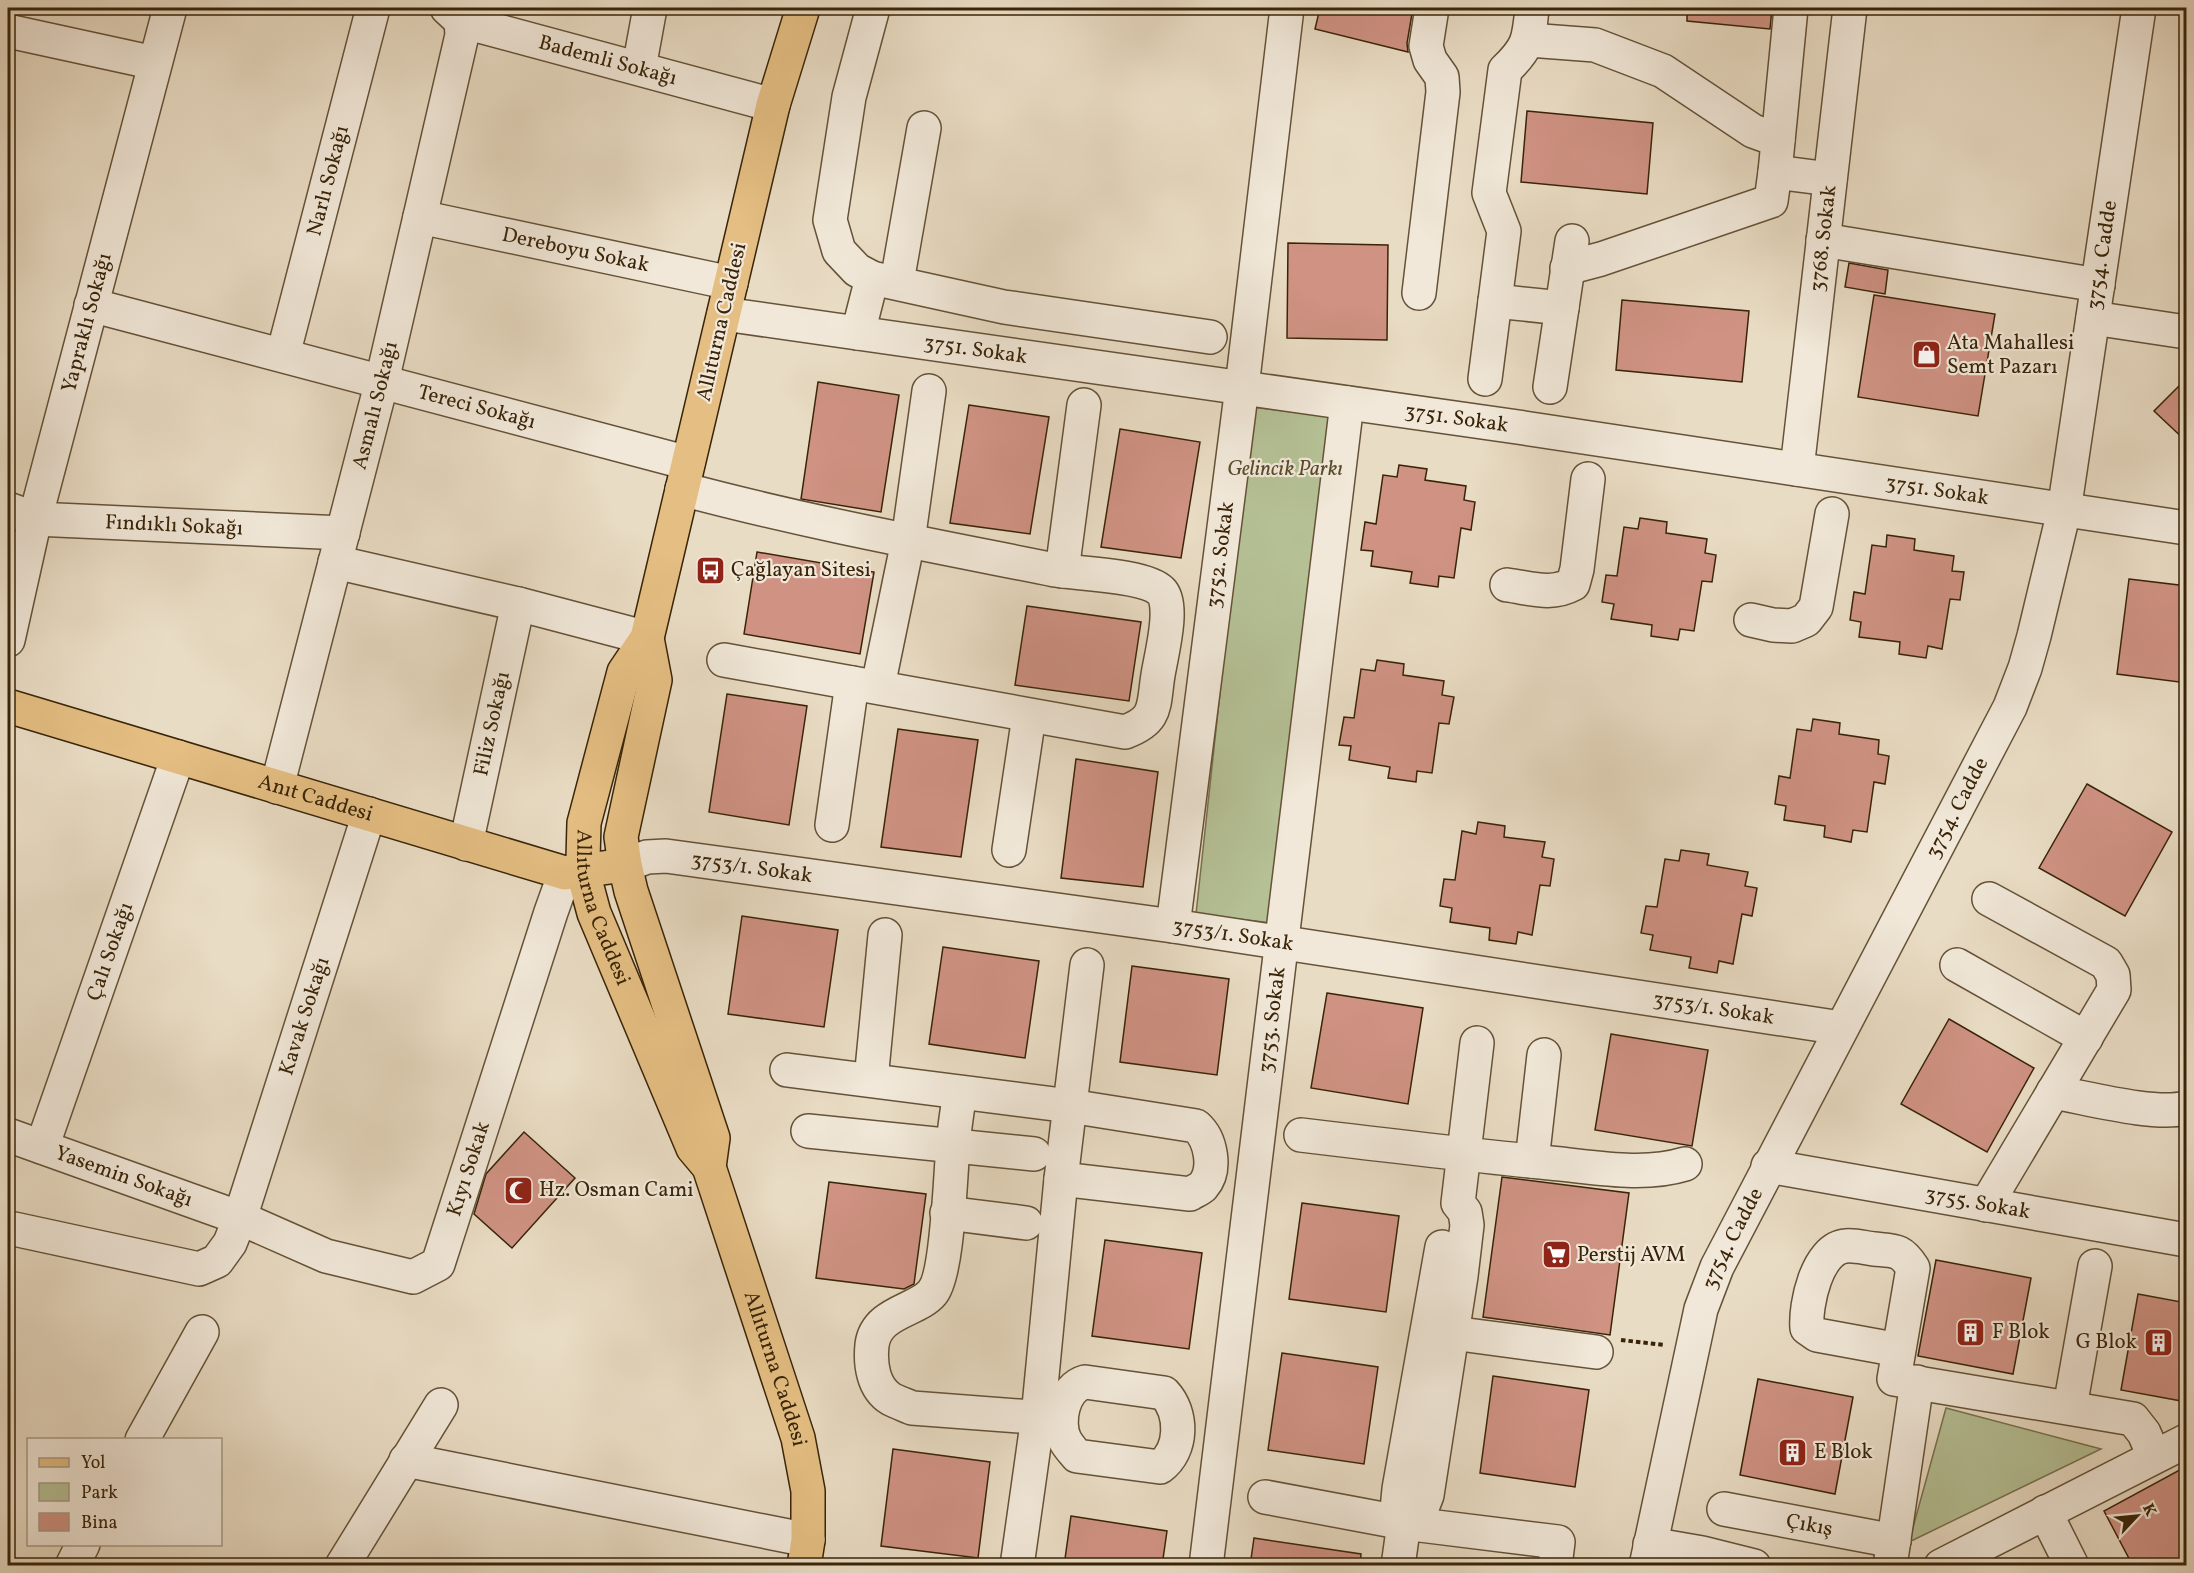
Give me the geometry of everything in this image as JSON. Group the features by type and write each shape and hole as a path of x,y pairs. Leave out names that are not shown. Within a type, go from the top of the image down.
{"main road":[{"name":"Allıturna Caddesi","path":"803,8 773,105 646,638 624,672 584,823 574,872 594,913 693,1149 709,1167 798,1438 808,1491 806,1553"},
{"name":"Allıturna Caddesi","path":"646,638 655,680 621,837 631,891 713,1138 709,1167"},
{"name":"Anıt Caddesi","path":"8,706 466,844 574,872 625,865"}],"street":[{"name":"Yapraklı Sokağı","path":"8,640 21,514 91,305 170,8"},
{"name":"Narlı Sokağı","path":"283,355 373,8"},
{"path":"639,68 650,8"},
{"path":"873,8 849,98 830,220 839,251 857,270 884,280 1004,307 1210,337"},
{"name":"3752. Sokak","path":"1173,926 1242,387 1287,8"},
{"path":"1419,293 1443,92 1442,77 1430,60 1426,46 1432,8"},
{"path":"1485,379 1504,231 1489,193 1503,81 1505,70 1519,57 1529,40 1532,8"},
{"path":"1550,387 1569,255 1602,259 1772,201 1791,8"},
{"name":"3768. Sokak","path":"1797,469 1850,8"},
{"name":"3754. Cadde","path":"1648,1555 1701,1309 1717,1267 2010,707 2025,668 2064,511 2139,8"},
{"name":"Bademli Sokağı","path":"454,14 773,105"},
{"name":"Asmalı Sokağı","path":"277,787 382,381 462,35 454,14"},
{"path":"8,31 155,63"},
{"path":"1529,40 1595,45 1663,71 1753,130 1777,156 1830,179"},
{"path":"858,333 884,280 924,128"},
{"name":"Dereboyu Sokak","path":"420,218 727,298"},
{"path":"1823,240 2098,285"},
{"name":"3751. Sokak","path":"727,298 858,333 1242,387 2187,528"},
{"path":"1495,301 1562,308"},
{"name":"Tereci Sokağı","path":"91,305 382,381 685,476 742,505 1062,571 1148,582 1162,592 1168,609 1152,711 1141,726 1125,732 724,660"},
{"path":"2093,318 2187,332"},
{"path":"832,825 865,685 908,541 929,391"},
{"name":"3753. Sokak","path":"1206,1566 1347,403"},
{"path":"1062,571 1084,405"},
{"path":"1507,585 1553,592 1573,584 1577,569 1588,479"},
{"name":"Fındıklı Sokağı","path":"21,514 339,547 518,604 646,638"},
{"path":"1751,620 1792,626 1806,620 1816,607 1832,514"},
{"name":"Filiz Sokağı","path":"466,844 518,604"},
{"path":"1009,850 1029,716"},
{"name":"Çalı Sokağı","path":"42,1147 178,757"},
{"name":"Kavak Sokağı","path":"8,1230 14,1229 199,1269 217,1262 230,1243 240,1218 369,814"},
{"name":"3753/1. Sokak","path":"625,865 647,856 666,856 1173,926 1841,1028"},
{"name":"Kıyı Sokak","path":"240,1218 326,1256 402,1275 413,1277 438,1264 550,912 574,872"},
{"path":"1986,1205 2114,990 2113,975 2106,963 1989,899"},
{"path":"871,1080 885,935"},
{"path":"1017,1566 1050,1418 1061,1179 1088,965"},
{"path":"1957,965 2086,1038"},
{"path":"1404,1523 1419,1516 1427,1495 1452,1334 1467,1225 1466,1212 1458,1203 1477,1043"},
{"path":"1532,1161 1545,1055"},
{"path":"787,1070 1070,1106 1197,1126 1204,1133 1209,1147 1211,1163 1208,1178 1202,1188 1190,1194 1061,1179"},
{"path":"2053,1092 2154,1110 2176,1111 2187,1108"},
{"path":"960,1093 944,1252 933,1293 898,1311 878,1329 872,1343 872,1366 877,1385 889,1398 912,1408 1050,1418"},
{"path":"808,1131 1034,1154"},
{"name":"Yasemin Sokağı","path":"8,1135 240,1218"},
{"path":"1301,1135 1609,1169 1665,1170 1685,1164"},
{"name":"3755. Sokak","path":"1768,1166 2187,1240"},
{"path":"1398,1566 1404,1523 1397,1510 1399,1489 1448,1210 1458,1203"},
{"path":"947,1214 1026,1223"},
{"path":"2070,1407 2095,1266"},
{"path":"143,1438 202,1332"},
{"path":"1452,1334 1596,1352"},
{"path":"1899,1350 1894,1378 2133,1419 2144,1433 2154,1456"},
{"path":"1892,1553 1917,1382"},
{"path":"342,1566 441,1405"},
{"path":"1941,1566 2187,1441"},
{"path":"406,1460 806,1553"},
{"path":"1265,1497 1404,1523 1558,1542 1555,1566"},
{"name":"Çıkış","path":"1724,1509 1892,1553"},
{"path":"2045,1512 2072,1566"},
{"path":"72,1566 82,1546"},
{"path":"1648,1555 1702,1553 1754,1566"}],"green space":[{"name":"Gelincik Parkı","path":"1251,407 1333,417 1272,923 1196,914"},
{"path":"1946,1408 2101,1449 1909,1542"}],"building":[{"path":"1320,8 1413,8 1407,43 1408,52 1315,29"},
{"path":"1687,8 1772,8 1770,29 1687,21"},
{"path":"1527,111 1653,123 1647,194 1521,182"},
{"path":"1288,243 1388,245 1387,340 1287,338"},
{"path":"1849,263 1888,270 1885,294 1845,287"},
{"name":"Ata Mahallesi Semt Pazarı","path":"1874,295 1995,314 1978,416 1858,397"},
{"path":"1622,300 1749,311 1742,382 1616,370"},
{"path":"2187,378 2187,442 2154,411"},
{"path":"818,382 899,395 881,512 801,499"},
{"path":"969,405 1049,417 1030,534 950,523"},
{"path":"1120,429 1200,442 1181,558 1101,547"},
{"path":"1399,465 1427,469 1425,480 1466,486 1464,500 1475,502 1471,530 1461,528 1454,578 1439,576 1438,587 1410,583 1412,572 1371,566 1373,551 1361,550 1365,522 1376,524 1383,475 1397,477"},
{"path":"1640,518 1667,522 1666,533 1707,539 1705,553 1716,555 1712,582 1702,581 1694,631 1680,629 1678,640 1651,636 1652,625 1611,619 1614,604 1602,602 1606,575 1617,576 1624,527 1638,529"},
{"path":"1887,535 1915,539 1914,550 1954,556 1952,571 1964,572 1960,600 1950,599 1942,649 1928,646 1926,658 1899,654 1900,642 1859,637 1861,622 1850,620 1854,592 1865,594 1872,545 1886,547"},
{"path":"757,552 874,572 860,654 744,634"},
{"path":"2129,579 2187,586 2187,683 2117,674"},
{"path":"1027,606 1141,622 1129,701 1015,685"},
{"path":"1377,660 1404,664 1403,675 1444,681 1442,695 1454,697 1449,724 1439,723 1432,773 1417,771 1416,782 1388,778 1390,767 1349,760 1351,746 1339,745 1344,717 1354,718 1361,669 1375,671"},
{"path":"727,694 807,706 789,825 709,812"},
{"path":"1813,719 1840,723 1839,734 1879,740 1878,754 1889,756 1885,784 1874,782 1867,832 1853,830 1851,842 1824,837 1825,826 1784,820 1786,806 1775,804 1779,776 1790,778 1797,729 1811,731"},
{"path":"898,729 978,740 961,857 881,847"},
{"path":"1076,759 1158,772 1143,887 1061,878"},
{"path":"2087,784 2172,832 2125,916 2039,868"},
{"path":"1478,822 1505,826 1504,837 1545,842 1542,857 1554,859 1550,886 1540,885 1532,935 1518,932 1516,944 1489,940 1490,928 1450,922 1452,908 1440,906 1444,879 1455,880 1462,831 1476,834"},
{"path":"1681,850 1709,854 1707,865 1748,872 1745,886 1757,888 1752,916 1742,914 1733,964 1719,961 1717,973 1689,968 1691,957 1650,950 1653,935 1641,933 1646,906 1657,907 1665,859 1679,861"},
{"path":"742,916 838,930 824,1027 728,1014"},
{"path":"943,947 1039,961 1025,1058 929,1044"},
{"path":"1132,966 1229,979 1217,1075 1120,1062"},
{"path":"1327,993 1423,1008 1408,1104 1311,1088"},
{"path":"1949,1019 2034,1068 1987,1152 1901,1104"},
{"path":"1611,1034 1708,1050 1692,1146 1595,1130"},
{"name":"Hz. Osman Cami","path":"524,1132 575,1178 512,1248 474,1214 486,1174"},
{"name":"Perstij AVM","path":"1502,1177 1629,1193 1610,1335 1483,1317"},
{"path":"829,1182 926,1194 914,1284 904,1289 816,1278"},
{"path":"1302,1203 1399,1216 1386,1312 1289,1299"},
{"path":"1105,1240 1202,1253 1189,1349 1092,1336"},
{"name":"F Blok","path":"1936,1260 2031,1278 2013,1374 1918,1356"},
{"name":"G Blok","path":"2138,1294 2187,1303 2187,1402 2121,1390"},
{"path":"1282,1353 1378,1367 1364,1464 1268,1450"},
{"path":"1493,1376 1589,1390 1575,1487 1480,1473"},
{"name":"E Blok","path":"1758,1379 1853,1397 1835,1494 1740,1475"},
{"path":"893,1449 990,1462 978,1558 881,1546"},
{"path":"2187,1466 2187,1566 2133,1566 2104,1511"},
{"path":"1071,1516 1167,1531 1162,1566 1064,1566"},
{"path":"1254,1538 1361,1554 1360,1566 1250,1566"}],"place":[{"name":"Ata Mahallesi Semt Pazarı","path":"1926,355"},
{"name":"Çağlayan Sitesi","path":"710,570"},
{"name":"Hz. Osman Cami","path":"518,1190"},
{"name":"Perstij AVM","path":"1556,1255"},
{"name":"F Blok","path":"1971,1332"},
{"name":"G Blok","path":"2158,1342"},
{"name":"E Blok","path":"1793,1452"}]}
